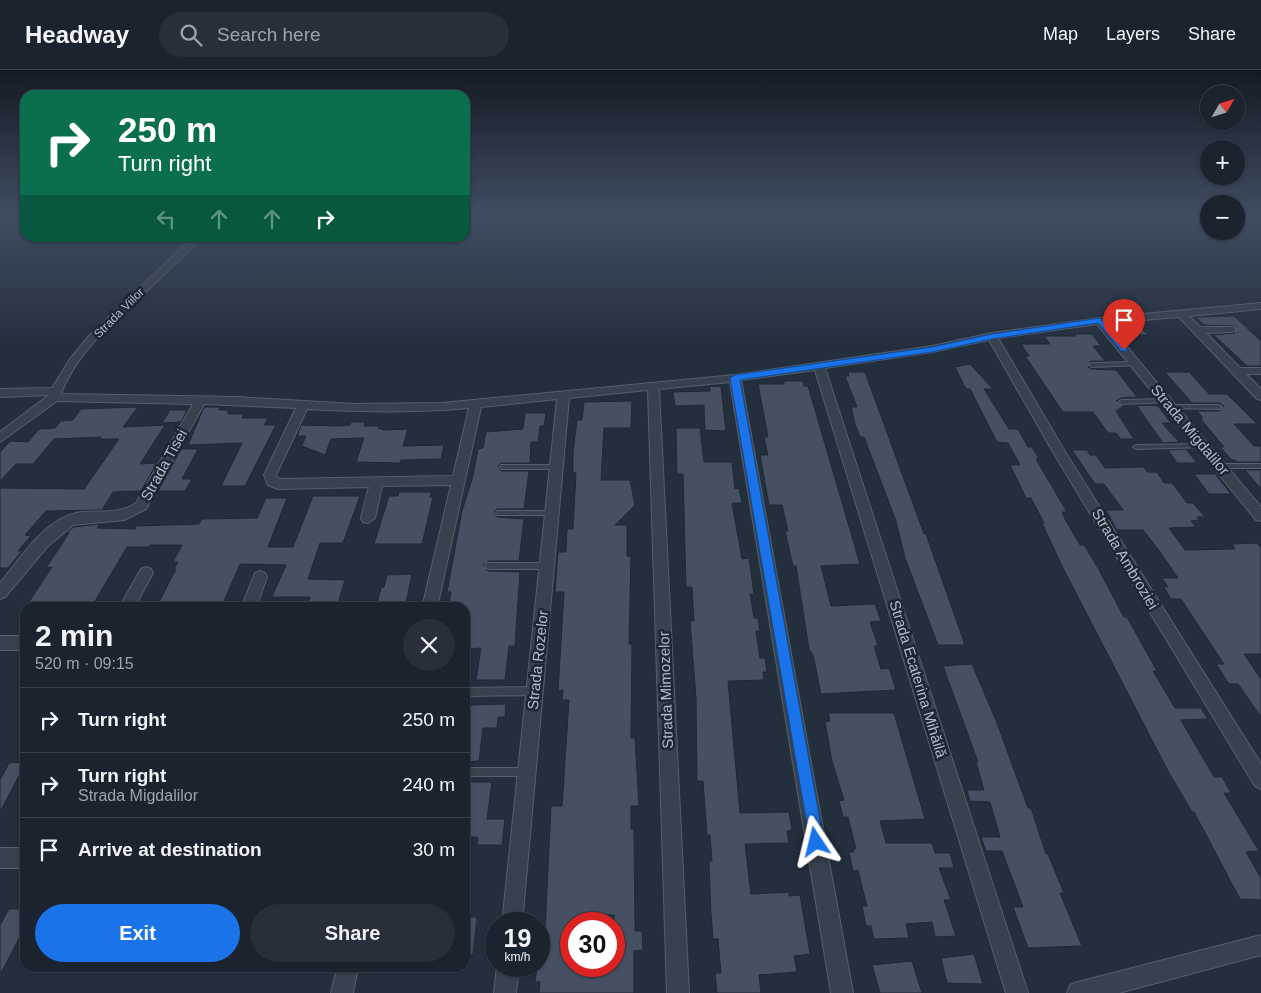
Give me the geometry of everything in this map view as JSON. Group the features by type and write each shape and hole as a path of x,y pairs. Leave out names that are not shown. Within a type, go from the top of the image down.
{"street":[{"name":"Strada Viilor","path":"0,438 54,394 84,348 177,257"},
{"path":"0,393 404,408 476,404 735,378 932,350 992,336 1100,321 1180,312 1261,306"},
{"path":"1180,312 1261,396"},
{"name":"Strada Migdalilor","path":"1100,321 1261,516"},
{"path":"1197,330 1231,329"},
{"name":"Strada Ambroziei","path":"992,336 1067,465 1261,780"},
{"name":"Strada Ecaterina Mihăilă","path":"819,366 1017,993"},
{"path":"1237,371 1261,371"},
{"path":"735,378 842,993"},
{"name":"Strada Mimozelor","path":"653,386 678,993"},
{"name":"Strada Rozelor","path":"513,912 563,396"},
{"name":"Strada Tisei","path":"0,593 60,525 77,518 124,516 141,506 200,400"},
{"path":"430,602 476,404"},
{"path":"303,405 270,475 273,482 278,484 458,480"},
{"path":"368,518 377,482"},
{"path":"129,602 146,573"},
{"path":"250,602 260,577"},
{"path":"0,643 20,643"},
{"path":"0,858 20,858"},
{"path":"1078,993 1261,945"},
{"path":"342,993 347,972"},
{"path":"505,993 507,977"}],"lane":[{"path":"1092,365 1136,364"},
{"path":"1121,402 1219,407"},
{"path":"1136,447 1204,446"},
{"path":"1220,466 1261,466"},
{"path":"503,467 556,467"},
{"path":"499,513 552,513"},
{"path":"489,566 547,566"},
{"path":"470,692 534,691"},
{"path":"470,772 527,772"}],"building":[{"path":"1234,316 1261,341 1261,366 1247,366 1214,335 1235,333 1236,326 1204,325 1196,317"},
{"path":"1122,324 1137,324 1148,335 1132,335"},
{"path":"1074,334 1092,334 1101,346 1093,346 1105,361 1091,361 1088,367 1092,369 1116,370 1137,397 1121,398 1116,401 1124,406 1116,411 1134,439 1121,439 1116,433 1108,433 1093,412 1063,412 1025,356 1029,356 1021,344 1050,344 1044,336 1076,336"},
{"path":"970,364 993,389 984,389 1009,429 1018,429 1028,447 1032,447 1039,459 1036,459 1067,512 1062,512 1065,519 1080,545 1084,545 1098,568 1124,617 1127,617 1157,671 1153,671 1175,708 1201,708 1208,719 1181,720 1214,777 1222,777 1231,793 1224,793 1259,851 1246,852 1261,878 1261,900 1240,899 1194,812 1192,812 1168,771 1063,568 1042,523 1044,523 1031,498 1026,498 1010,465 1020,465 1008,443 997,442 970,389 966,389 955,367"},
{"path":"848,372 865,372 924,534 926,534 965,645 938,645 905,558 896,521 864,437 860,437 855,424 851,407 857,407 845,376 849,376"},
{"path":"1165,372 1189,372 1209,394 1227,394 1257,424 1234,424 1254,446 1261,446 1261,462 1238,462 1231,459 1220,447 1224,447 1200,418 1203,418 1197,411 1219,411 1224,406 1219,403 1192,403"},
{"path":"784,381 803,381 804,386 808,386 860,564 821,566 831,606 875,604 881,621 870,622 878,646 874,646 881,669 889,668 896,690 821,694 813,655 809,649 796,566 793,566 785,531 788,531 782,505 769,505 760,455 768,455 764,437 768,437 758,384 784,384"},
{"path":"710,386 721,387 726,431 705,430 704,405 675,406 673,392 710,391"},
{"path":"632,401 631,428 604,428 601,480 630,480 635,505 615,525 627,525 627,556 631,557 629,644 632,644 631,738 635,738 639,806 631,806 631,829 634,829 635,931 642,931 643,950 634,951 634,993 539,993 540,982 535,982 536,977 550,977 550,912 546,912 551,806 562,806 569,700 562,700 563,690 558,691 564,592 555,592 558,552 566,552 567,529 573,529 576,473 573,473 573,452 577,420 582,420 584,402"},
{"path":"1137,406 1158,406 1171,423 1162,423 1179,442 1163,443"},
{"path":"138,407 123,427 165,425 140,464 157,463 141,491 113,492 102,510 46,511 25,535 31,536 18,551 22,551 8,568 0,568 0,488 84,489 119,439 99,439 101,437 54,439 33,464 16,464 0,481 0,452 10,441 28,442 39,429 55,428 61,421 73,420 81,409"},
{"path":"204,407 220,407 219,410 228,410 228,414 244,414 242,418 268,418 264,425 276,425 245,486 221,486 242,443 188,445"},
{"path":"170,410 187,410 181,422 162,423"},
{"path":"525,413 546,413 544,426 540,426 538,442 531,442 530,463 501,463 498,466 501,471 529,471 524,509 497,509 494,512 497,517 524,519 519,561 489,561 483,565 488,571 520,572 515,646 509,646 505,680 476,680 481,648 470,649 470,602 449,602 451,592 447,592 462,511 473,476 478,449 483,448 486,432 523,429"},
{"path":"351,422 365,422 364,426 379,426 378,428 384,430 408,429 403,446 444,445 441,459 401,460 400,463 356,462 364,438 331,439 325,455 302,446 306,436 297,436 301,425 341,426 350,425"},
{"path":"676,428 700,428 704,462 732,462 735,489 739,488 742,503 732,503 742,559 749,558 754,594 750,594 754,618 758,618 760,631 756,631 760,658 765,658 767,672 763,672 764,680 728,681 740,813 789,812 792,830 787,831 789,843 745,844 751,894 789,892 789,896 800,895 810,954 794,956 797,972 759,975 761,993 717,993 715,973 721,973 718,939 713,939 711,914 709,861 712,861 710,835 707,835 703,781 697,781 696,698 690,621 694,621 692,587 686,587 683,474 677,474"},
{"path":"181,449 198,449 182,479 192,479 185,491 158,491"},
{"path":"1186,449 1197,463 1177,463 1168,450"},
{"path":"1072,450 1087,450 1090,455 1096,455 1105,468 1144,467 1147,472 1157,472 1164,483 1172,483 1187,503 1193,503 1205,517 1197,517 1199,520 1191,521 1196,527 1169,528 1185,550 1235,549 1232,544 1257,543 1261,548 1261,654 1244,654 1261,679 1261,717 1238,684 1229,684 1216,664 1224,664 1181,599 1171,599 1164,587 1168,587 1162,578 1178,578 1158,549 1143,530 1117,530 1106,510 1123,510 1104,484 1095,484"},
{"path":"1245,470 1261,470 1261,489"},
{"path":"1194,474 1215,474 1231,494 1209,494"},
{"path":"399,492 431,492 430,497 433,497 422,544 374,544 389,496 398,496"},
{"path":"313,496 360,496 343,543 320,543 308,579 345,580 338,602 308,602 310,597 272,597 286,565 240,564 224,602 159,602 176,569 174,569 178,562 173,562 182,545 150,545 149,547 127,547 95,602 29,602 52,567 46,568 69,533 66,533 74,527 100,524 97,528 135,529 136,526 199,524 202,519 257,518 266,498 287,498 268,547 293,547"},
{"path":"412,574 406,602 378,602 387,575"},
{"path":"972,664 997,723 1028,808 1031,808 1046,854 1048,854 1064,893 1060,893 1082,946 1028,948 1013,907 1023,907 1002,851 986,851 981,837 1000,837 990,802 970,801 967,790 984,790 976,762 978,762 943,666"},
{"path":"506,704 505,717 498,717 497,728 483,728 479,761 470,762 470,710 471,705"},
{"path":"828,713 894,713 925,819 880,821 886,843 932,843 935,853 950,853 954,868 939,868 951,900 944,900 956,936 935,937 932,922 906,924 909,938 874,939 871,926 866,926 862,906 867,906 858,870 853,871 849,852 854,852 853,849 856,849 848,817 843,817 839,801 844,800 832,761 825,722 830,721"},
{"path":"20,762 20,774 0,812 0,780 9,763"},
{"path":"470,782 492,782 487,819 505,819 502,845 477,845 478,837 470,837"},
{"path":"9,909 20,909 20,937 0,975 0,925"},
{"path":"470,917 477,917 473,955 470,955"},
{"path":"974,954 983,984 947,983 941,958"},
{"path":"912,961 922,993 880,993 872,965"}],"route":[{"path":"816,842 735,378 932,350 992,336 1100,321 1124,350"}]}
